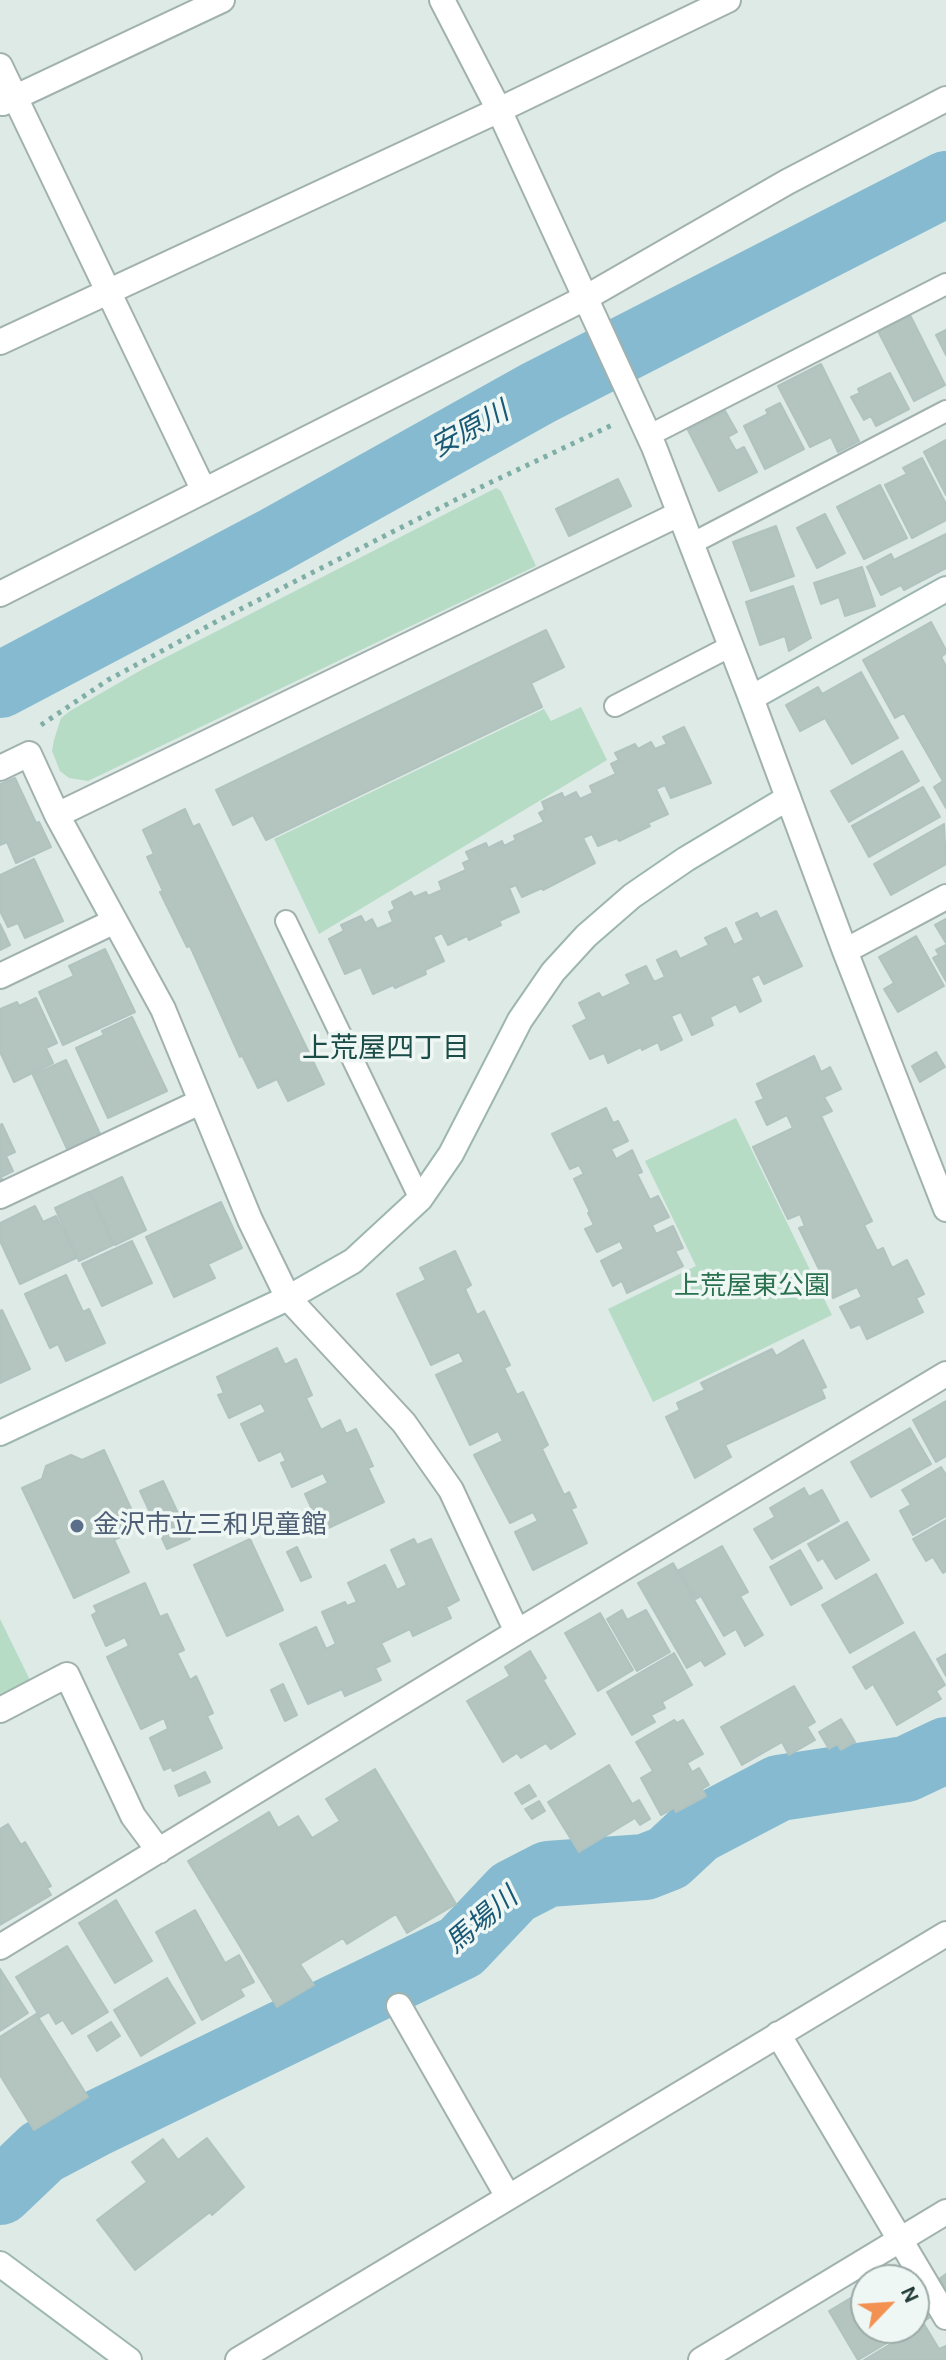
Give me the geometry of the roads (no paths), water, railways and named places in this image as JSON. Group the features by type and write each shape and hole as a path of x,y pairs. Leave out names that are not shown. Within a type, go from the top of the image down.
{"street":[{"path":"7,100 222,0"},
{"path":"442,0 499,110 648,436 946,1209"},
{"path":"0,342 728,0"},
{"path":"0,66 7,100 108,291 204,491"},
{"path":"0,594 587,297 787,182 946,99"},
{"path":"57,815 679,514"},
{"path":"751,698 946,589"},
{"path":"0,768 29,754 57,815 163,1009 250,1220 288,1298 404,1423 451,1490 517,1632"},
{"path":"0,1433 288,1298 353,1261 420,1199 451,1154 520,1020 553,972 586,936 632,896 686,859 788,798"},
{"path":"845,951 946,897"},
{"path":"0,976 115,921"},
{"path":"0,1196 200,1102"},
{"path":"0,1947 946,1374"},
{"path":"0,1710 67,1675 133,1816 159,1851"},
{"path":"238,2360 507,2195 946,1934"},
{"path":"399,2006 507,2195"},
{"path":"778,2034 946,2317"},
{"path":"701,2360 946,2212"},
{"path":"0,2264 129,2360"}],"lane":[{"path":"648,436 946,284"},
{"path":"691,544 946,411"},
{"path":"615,706 731,646"},
{"path":"286,921 420,1199"}],"waterway":[{"name":"安原川","path":"0,685 273,541 538,393 946,184"},
{"name":"馬場川","path":"0,2192 42,2152 461,1947 513,1892 548,1874 645,1867 668,1858 697,1831 779,1788 906,1769 946,1750"}],"place":[{"name":"金沢市立三和児童館","path":"77,1526"}],"district":[{"name":"上荒屋四丁目","path":"386,1049"}],"park label":[{"name":"上荒屋東公園","path":"752,1287"}]}
